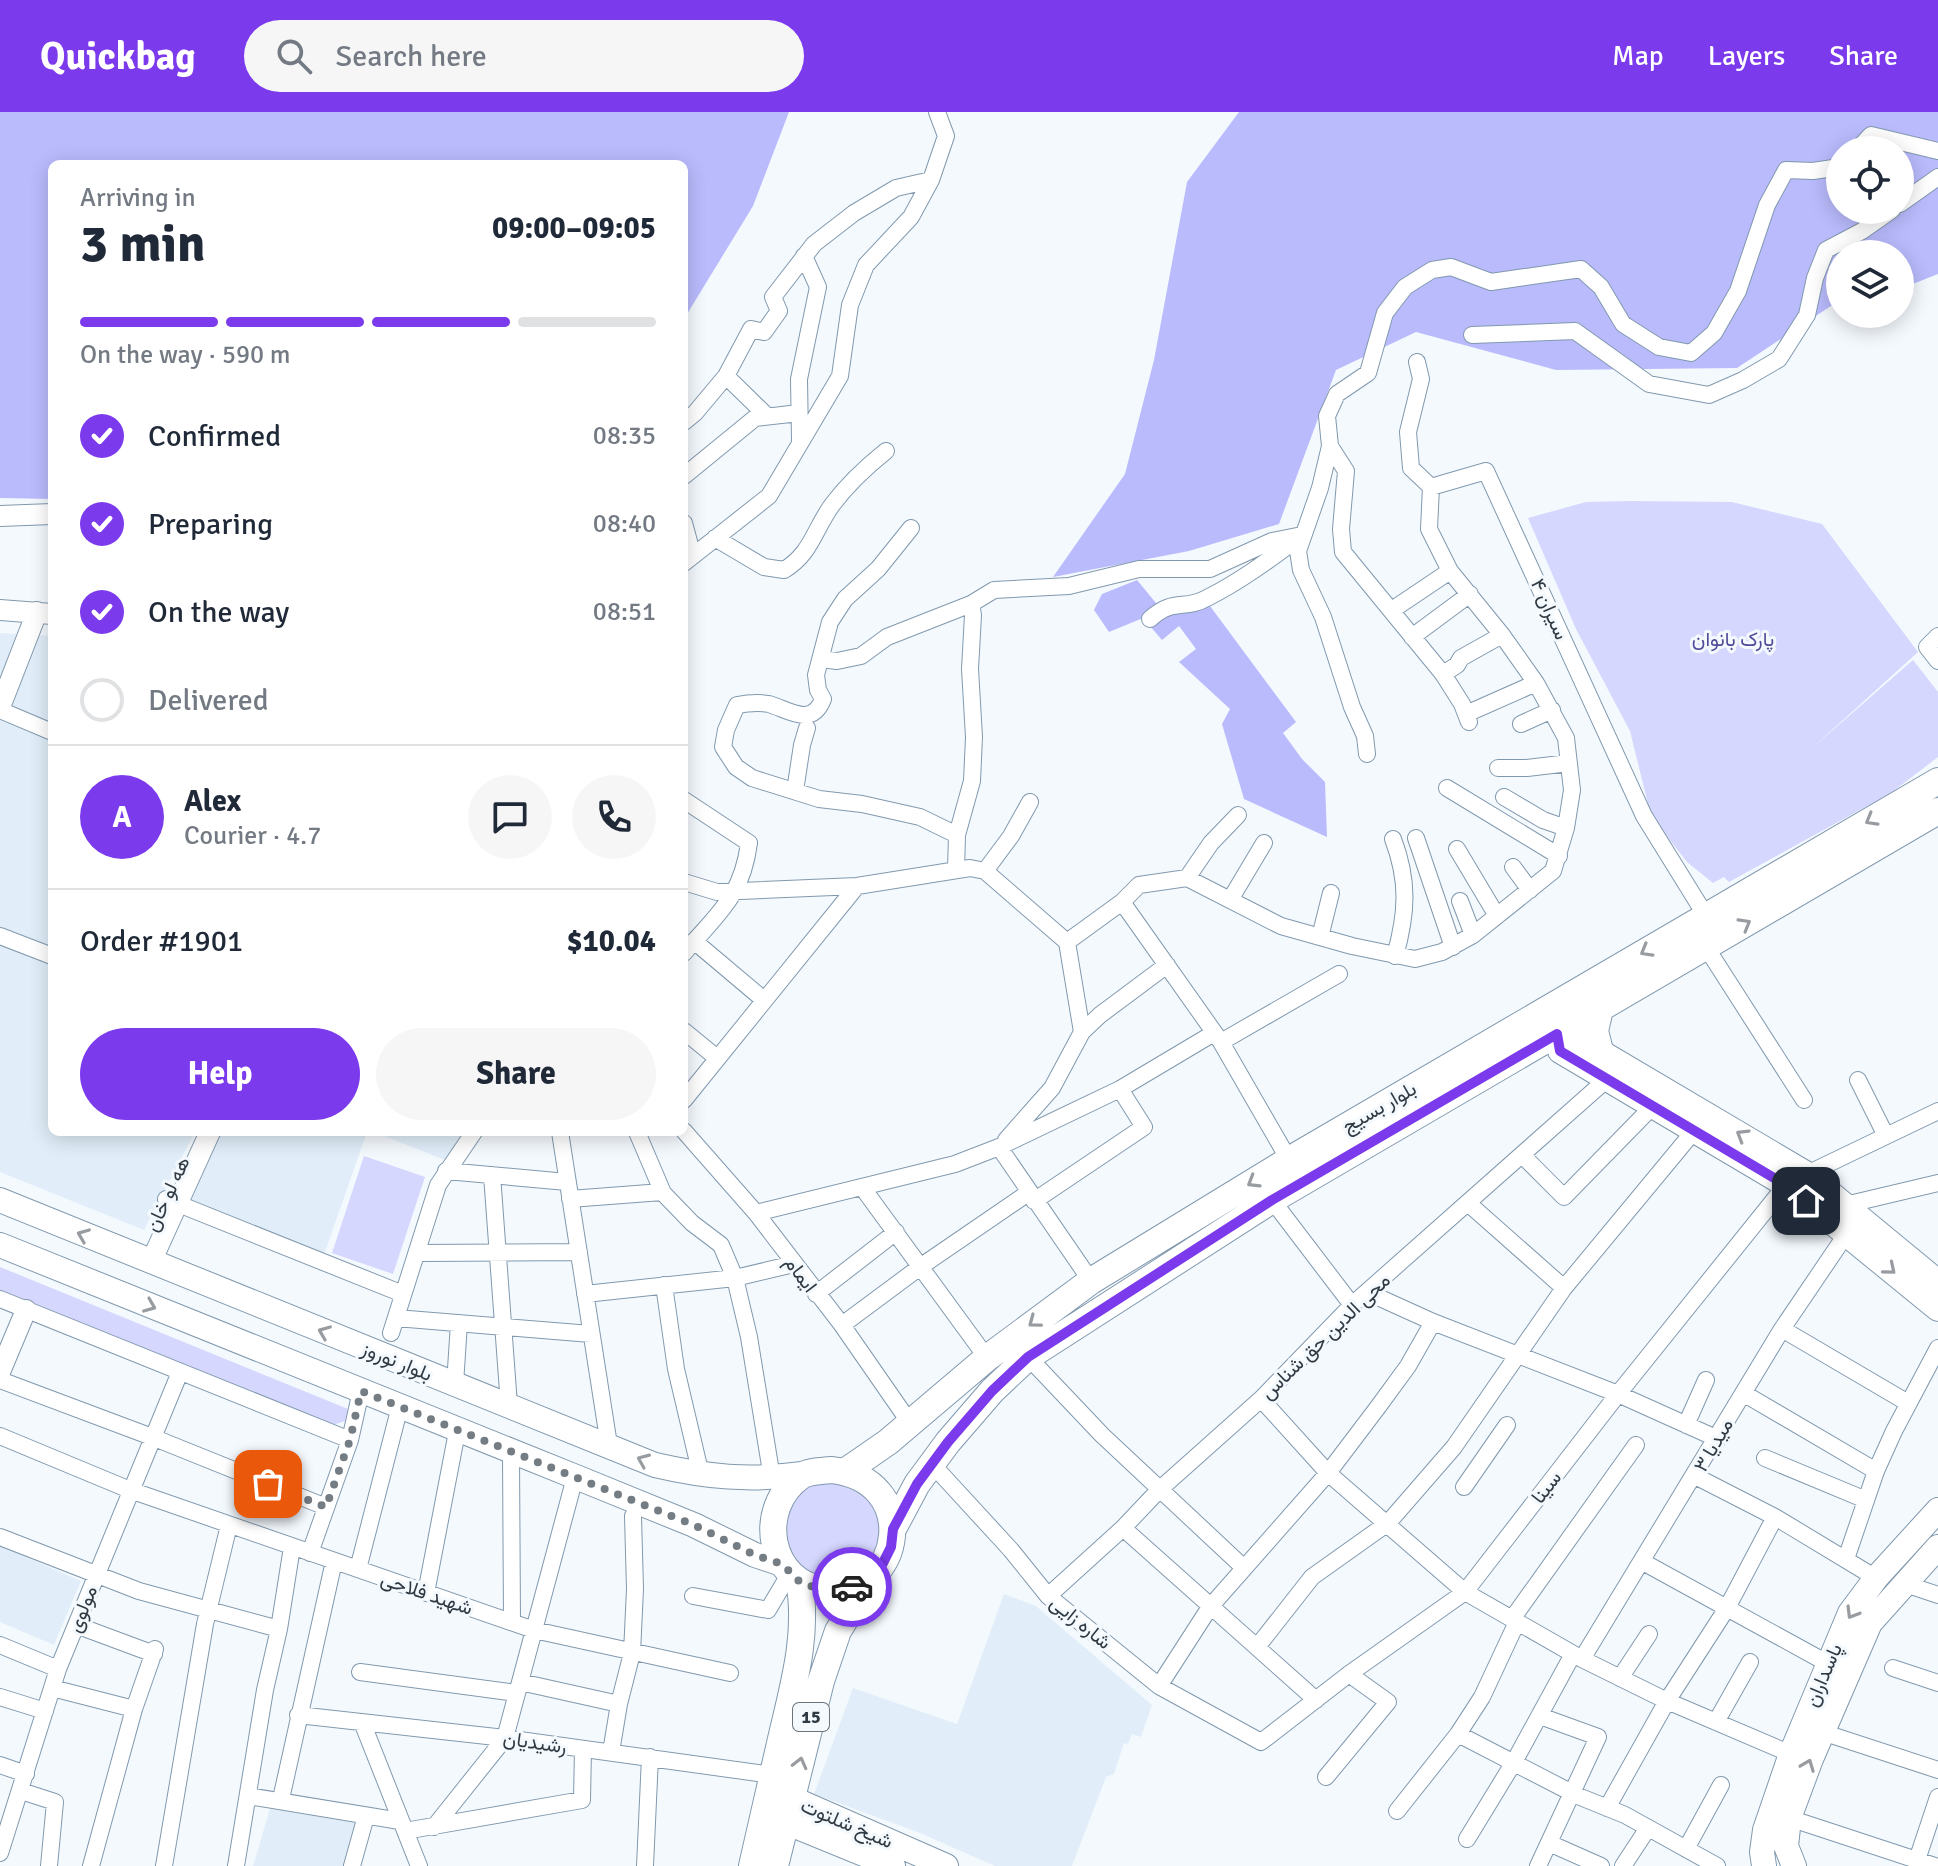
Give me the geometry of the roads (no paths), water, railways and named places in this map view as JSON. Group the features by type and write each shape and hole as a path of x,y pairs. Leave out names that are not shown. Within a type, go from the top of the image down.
{"main road":[{"name":"بلوار بسیج","path":"846,1471 867,1459 979,1364 1091,1281 1289,1160 1938,781"},
{"name":"بلوار بسیج","path":"893,1529 917,1484 932,1464 992,1391 1028,1357 1272,1200 1938,811"},
{"path":"1600,1009 1595,1031 1600,1051"},
{"path":"1543,1011 1557,1034 1560,1051 1694,1131 1845,1205 1938,1282"},
{"path":"1557,1034 1582,1041 1600,1051 1796,1179 1847,1233 1938,1309"},
{"name":"بلوار نوروز","path":"0,1200 655,1465 732,1479 803,1474"},
{"name":"بلوار نوروز","path":"0,1245 694,1525 790,1573"},
{"path":"979,1364 992,1391"},
{"path":"803,1474 831,1470 846,1471 861,1477 884,1498 891,1513 893,1529"},
{"name":"15","path":"752,1866 797,1670 802,1632 803,1601 774,1546 772,1527 776,1507 786,1490 803,1474"},
{"name":"پاسداران","path":"1764,1866 1765,1830 1791,1754 1850,1613 1876,1578 1938,1510"},
{"name":"15","path":"775,1866 821,1681 835,1639 871,1577 883,1563 891,1547 893,1529"},
{"path":"1794,1866 1786,1846 1789,1818 1822,1732 1870,1623 1938,1547"},
{"path":"790,1573 828,1591 858,1585 871,1577"},
{"path":"802,1632 817,1625 832,1631 835,1639"},
{"name":"شیخ شلتوت","path":"788,1810 893,1866"},
{"name":"شیخ شلتوت","path":"788,1810 946,1866"}],"street":[{"path":"688,560 769,496 840,376 850,305 866,265 911,217 931,180 946,136 937,112"},
{"path":"1914,145 1938,151"},
{"path":"1367,754 1365,736 1352,707 1323,617 1301,570 1298,551 1320,488 1330,446 1327,416 1337,394 1368,373 1385,313 1405,287 1432,270 1451,267 1491,282 1581,269 1601,287 1623,324 1659,347 1691,353 1714,333 1738,291 1767,205 1786,170 1826,169"},
{"path":"1914,194 1938,177"},
{"path":"688,419 726,376 751,329 764,332 779,311 773,297 814,244 854,213 896,188 931,180"},
{"path":"1472,335 1575,331 1649,384 1709,395 1779,359 1807,315 1815,278 1826,250 1872,224"},
{"path":"800,444 799,379 818,287 804,256"},
{"path":"1067,942 1122,902 1139,885 1187,878 1281,926 1415,959 1453,947 1473,935 1553,871 1566,828 1572,790 1566,738 1536,683 1450,571 1429,529 1431,487 1411,468 1408,432 1421,379 1417,362"},
{"path":"726,376 767,416"},
{"path":"688,473 755,418 799,413"},
{"path":"1330,446 1346,471 1341,529 1343,552 1443,674 1468,718 1536,683"},
{"path":"715,538 764,567 784,570 805,554 833,503 866,466 886,451"},
{"name":"سیران ۴","path":"1431,487 1486,471 1644,816 1706,916"},
{"path":"0,516 48,514"},
{"path":"911,528 878,569 845,599 830,622 816,675 823,699 819,709 811,714 797,715 768,704 753,702 737,705 726,730 723,747 736,767 752,778 819,799 862,804 920,817 957,835"},
{"path":"821,659 837,661 861,656 887,637 971,604 994,590 1069,586 1139,569 1210,569 1272,541 1302,535"},
{"path":"1150,619 1171,605 1205,600 1302,535"},
{"path":"1392,610 1450,571"},
{"path":"1412,637 1470,594"},
{"path":"956,870 957,835 972,781 971,604"},
{"path":"0,610 44,613 0,708 48,730"},
{"path":"1443,674 1457,665 1461,658 1502,635"},
{"path":"1938,636 1927,647 1938,661"},
{"path":"1521,724 1552,710"},
{"path":"795,791 807,728"},
{"path":"1498,768 1569,763"},
{"path":"1447,788 1559,856"},
{"path":"1504,797 1543,820 1566,828"},
{"path":"985,871 1011,836 1030,802"},
{"path":"688,803 749,843 746,868 737,891 689,947 764,1000"},
{"path":"1187,878 1211,843 1238,815"},
{"path":"1416,838 1453,947"},
{"path":"1393,839 1401,861 1406,907 1395,956"},
{"path":"1230,900 1264,843"},
{"path":"1457,849 1497,916"},
{"path":"1513,867 1530,890"},
{"path":"688,883 717,892 857,886 970,868 985,871 1067,942 1082,1032"},
{"path":"688,1095 857,886"},
{"path":"1320,937 1331,893"},
{"path":"1460,901 1473,935"},
{"path":"1122,902 1217,1038 1289,1160"},
{"path":"0,936 48,954"},
{"path":"1706,947 1804,1100"},
{"path":"999,1147 1052,1088 1082,1032 1167,965"},
{"path":"756,1213 955,1164 999,1147 1120,1089 1339,974"},
{"path":"688,1034 717,1058"},
{"name":"محی الدین حق شناس","path":"1048,1596 1123,1528 1159,1490 1261,1399 1352,1305 1606,1080"},
{"path":"1858,1080 1886,1136"},
{"path":"842,1325 920,1267 1144,1127 1120,1089"},
{"path":"1523,1156 1564,1197 1652,1107"},
{"path":"1796,1179 1938,1111"},
{"path":"1257,1647 1312,1577 1388,1523 1459,1440 1564,1288 1694,1131"},
{"name":"هه لو خان","path":"171,1202 194,1136"},
{"path":"144,1259 208,1136"},
{"path":"471,1136 438,1185 393,1326 459,1323 591,1334"},
{"path":"561,1136 609,1445"},
{"path":"639,1136 662,1192 692,1223 721,1245 735,1278 749,1337 772,1478"},
{"name":"ایمام","path":"688,1136 756,1213 842,1325 910,1423"},
{"path":"999,1147 1091,1281"},
{"path":"446,1171 492,1175 569,1190 662,1192"},
{"path":"492,1175 509,1405"},
{"name":"سینا","path":"1261,1742 1349,1674 1465,1592 1618,1394 1796,1179"},
{"path":"1845,1205 1938,1183"},
{"path":"862,1187 920,1267 979,1364"},
{"path":"1272,1200 1352,1305"},
{"path":"171,1202 403,1294"},
{"path":"1469,1204 1564,1288"},
{"path":"816,1294 896,1232"},
{"name":"میدیا ۳","path":"1467,1839 1540,1716 1643,1562 1782,1329 1847,1233"},
{"path":"417,1253 579,1252"},
{"path":"585,1294 735,1278 794,1264"},
{"path":"664,1285 676,1369 701,1475"},
{"path":"1369,1293 1433,1322 1618,1394 1718,1439"},
{"path":"0,1299 350,1440"},
{"path":"0,1372 26,1310"},
{"path":"1159,1686 1210,1607 1328,1473 1408,1366 1433,1322"},
{"path":"455,1384 459,1323"},
{"path":"1782,1329 1908,1403"},
{"path":"1846,1559 1876,1471 1938,1348"},
{"path":"1028,1357 1102,1435 1243,1567"},
{"name":"مولوی","path":"0,1853 58,1669 180,1372"},
{"path":"0,1380 326,1507"},
{"path":"1686,1425 1706,1380"},
{"path":"310,1553 350,1440 361,1391"},
{"path":"1743,1393 1876,1471"},
{"path":"1261,1399 1328,1473 1465,1592 1620,1678 1791,1754"},
{"path":"358,1569 398,1414"},
{"path":"1464,1487 1507,1425"},
{"name":"شهید فلاحی","path":"0,1436 130,1490 534,1630 730,1673"},
{"path":"426,1593 456,1437"},
{"path":"1459,1440 1485,1458"},
{"path":"1397,1811 1458,1734 1482,1697 1515,1621 1636,1445"},
{"path":"511,1456 512,1621"},
{"path":"1765,1458 1866,1500"},
{"name":"شاره زایی","path":"932,1464 1011,1550 1048,1596 1159,1686 1261,1742"},
{"path":"1695,1476 1775,1517 1876,1578"},
{"path":"434,1827 505,1738 574,1481"},
{"path":"611,1752 632,1653 635,1589 633,1516"},
{"path":"1607,1808 1667,1701 1727,1608 1775,1517"},
{"path":"164,1866 208,1611 229,1525"},
{"path":"1123,1528 1316,1700"},
{"path":"0,1537 139,1591 279,1629"},
{"path":"236,1866 292,1547"},
{"path":"281,1799 334,1561"},
{"path":"1643,1562 1827,1663"},
{"path":"693,1596 768,1610 790,1573"},
{"path":"1905,1584 1938,1595"},
{"path":"76,1625 154,1652 134,1709 91,1866"},
{"path":"1620,1678 1649,1634"},
{"path":"0,1645 58,1669"},
{"path":"1716,1722 1750,1662"},
{"path":"1893,1668 1938,1683"},
{"path":"360,1672 518,1688 619,1704"},
{"path":"1326,1777 1388,1702 1349,1674"},
{"path":"52,1688 134,1709"},
{"path":"0,1697 45,1711"},
{"name":"رشیدیان","path":"298,1715 505,1738 772,1775"},
{"path":"1538,1866 1598,1737 1540,1716"},
{"path":"362,1722 419,1866"},
{"path":"1822,1732 1938,1770"},
{"path":"1458,1734 1573,1794 1648,1828 1717,1866"},
{"path":"248,1796 281,1799 402,1826 434,1827 582,1800 583,1749"},
{"path":"645,1866 650,1757"},
{"path":"0,1765 26,1774"},
{"path":"1686,1849 1721,1785"},
{"path":"21,1791 55,1802 49,1866"},
{"path":"1917,1860 1938,1797"},
{"path":"352,1866 366,1816"},
{"path":"1789,1818 1935,1866"},
{"path":"1623,1866 1648,1828"},
{"path":"1549,1843 1601,1866"}],"park label":[{"name":"پارک بانوان","path":"1733,639"}]}
